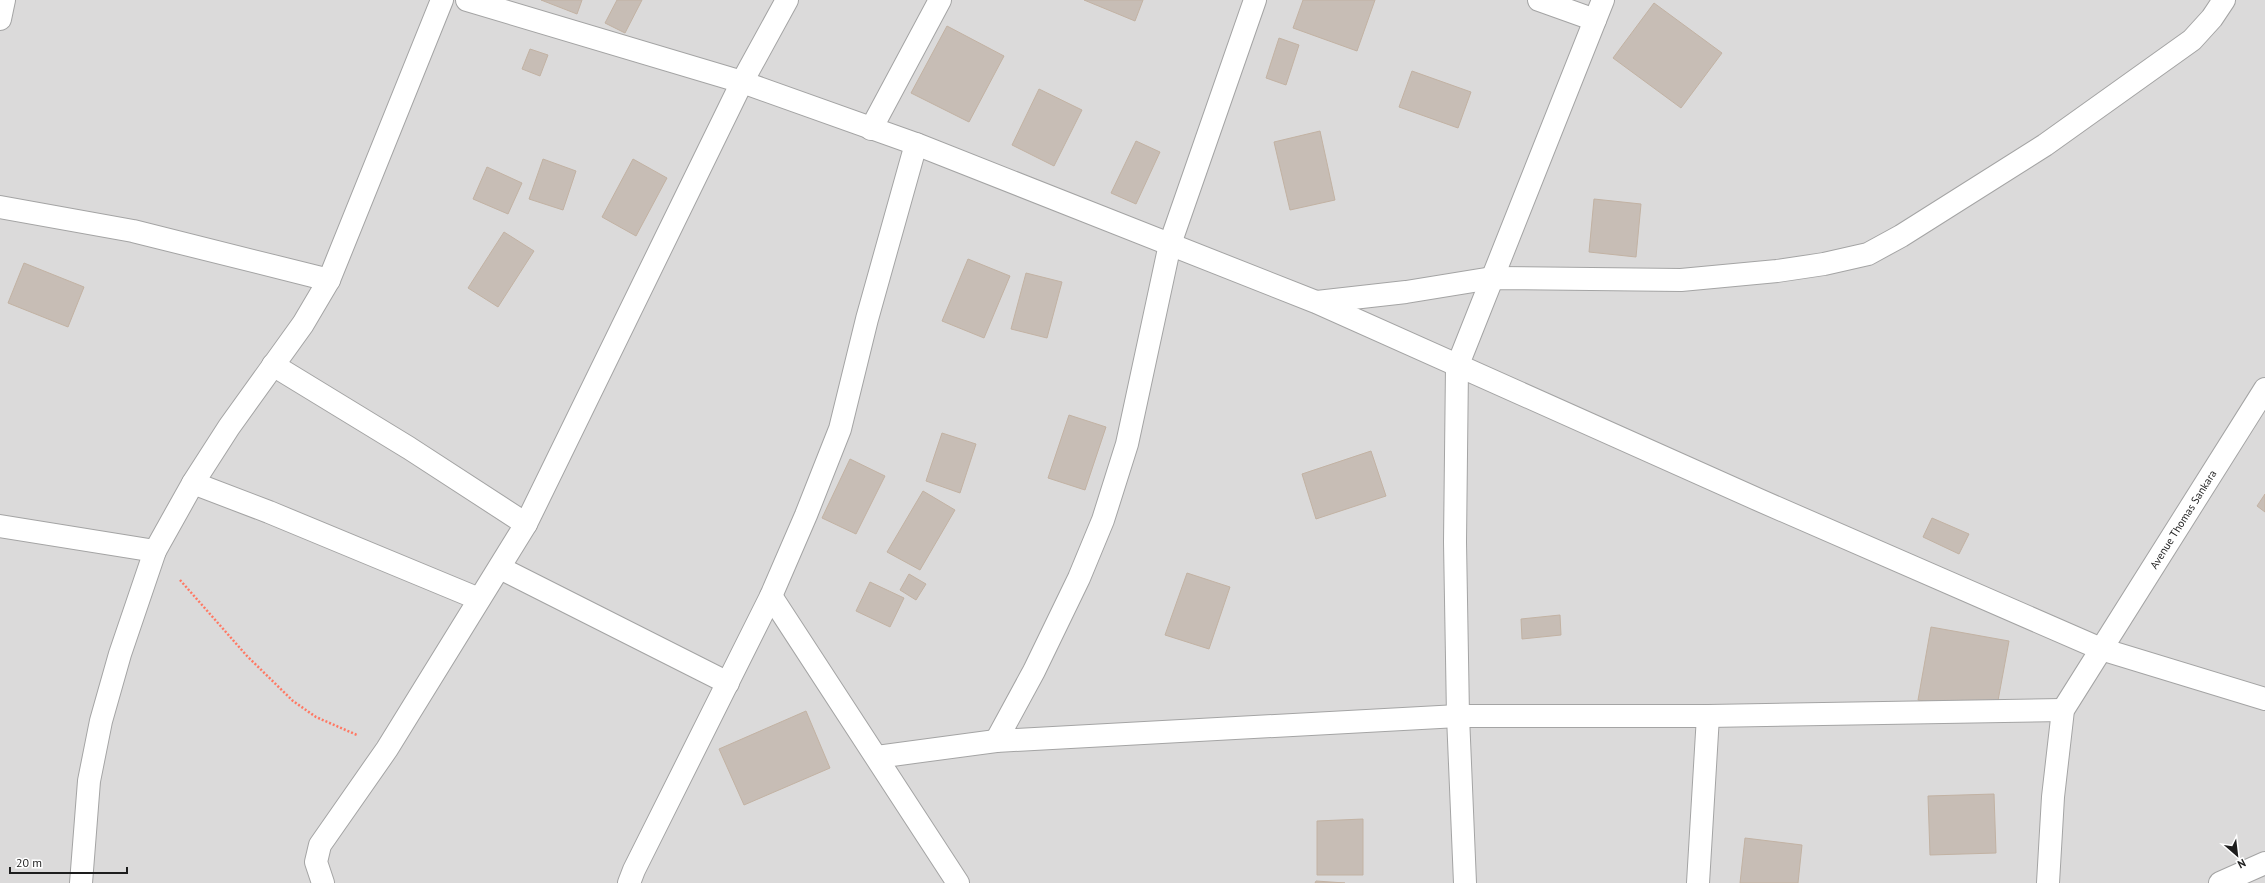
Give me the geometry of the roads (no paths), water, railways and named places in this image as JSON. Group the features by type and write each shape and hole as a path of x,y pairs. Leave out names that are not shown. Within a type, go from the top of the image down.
{"street":[{"path":"0,19 4,0"},
{"path":"81,883 89,781 101,721 120,654 155,551 193,483 273,365 303,324 329,280 442,0"},
{"path":"467,0 742,82 916,144 1316,302 1457,367 2101,649 2265,699"},
{"path":"323,883 316,862 320,845 387,748 526,524 742,82 787,0"},
{"path":"871,129 940,0"},
{"path":"996,741 1034,671 1079,578 1103,520 1127,444 1170,244 1255,0"},
{"path":"1465,883 1458,716 1454,542 1457,367 1599,10 1539,0"},
{"path":"1316,302 1406,292 1492,278 1681,280 1801,267 1868,254 1901,236 2045,144 2192,40 2212,18 2224,0"},
{"path":"629,883 634,870 771,596 806,516 840,429 867,319 916,144"},
{"path":"0,207 133,231 329,280"},
{"path":"273,365 409,448 526,524"},
{"name":"Avenue Thomas Sankara","path":"2063,710 2265,389"},
{"path":"193,483 270,512 479,599"},
{"path":"0,526 155,551"},
{"path":"500,568 728,683"},
{"path":"771,596 958,883"},
{"path":"877,757 996,741 1458,716 1708,716 2063,710 2053,797 2048,883"},
{"path":"1698,883 1708,716"},
{"path":"2220,883 2265,863"}]}
